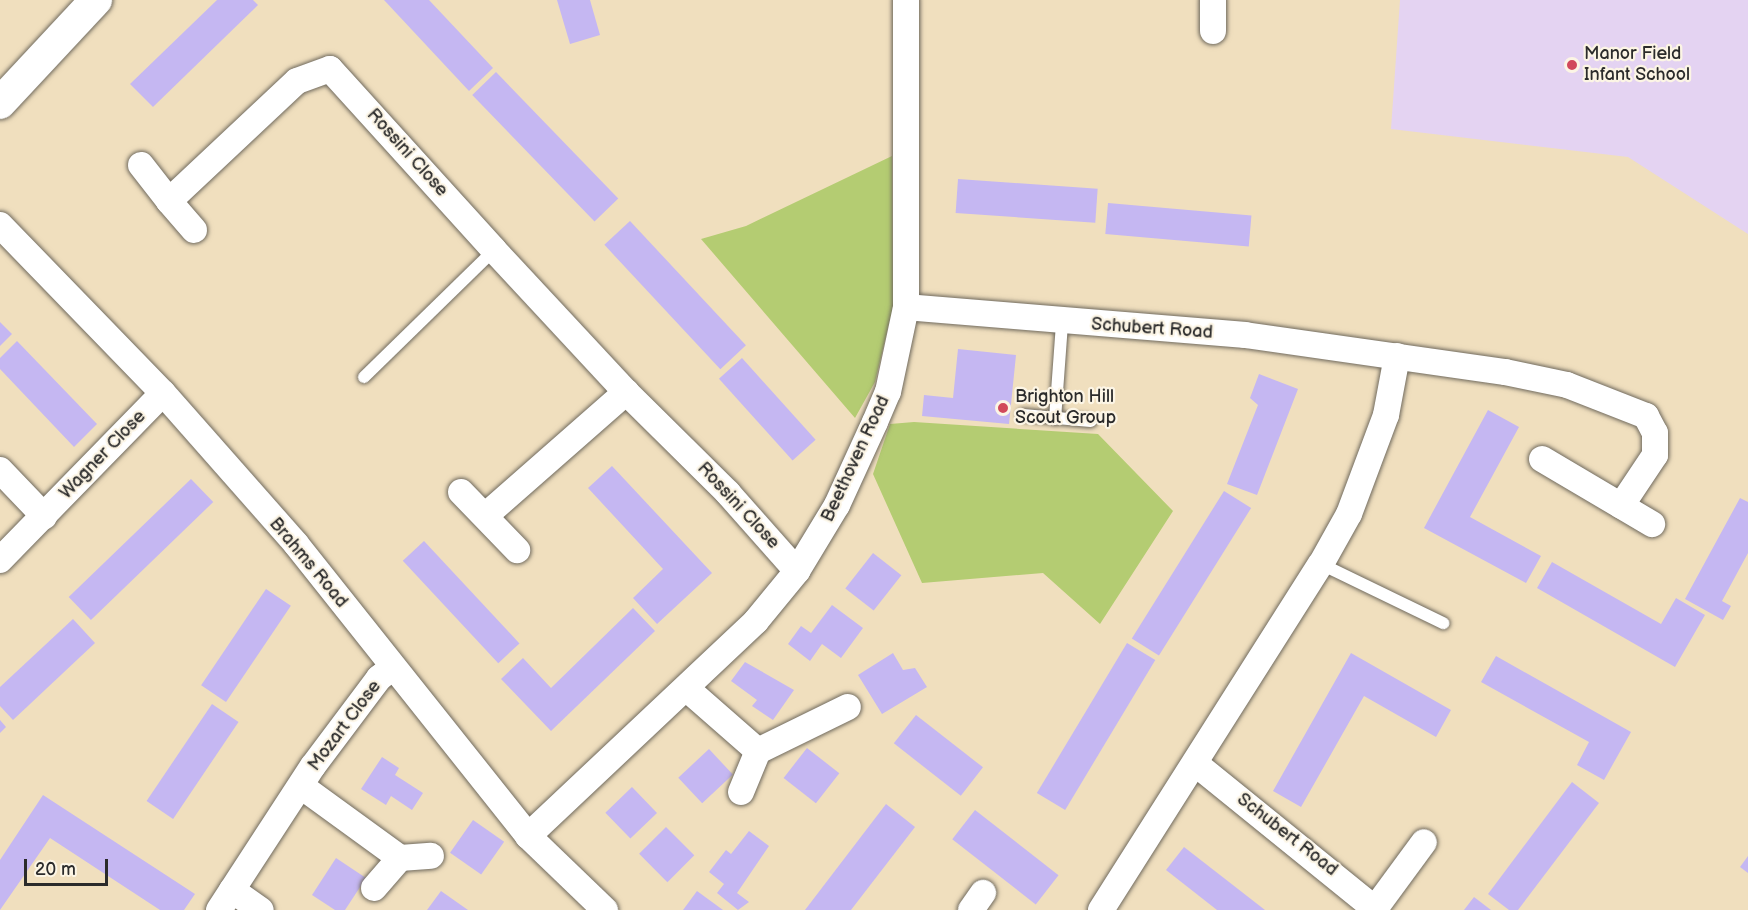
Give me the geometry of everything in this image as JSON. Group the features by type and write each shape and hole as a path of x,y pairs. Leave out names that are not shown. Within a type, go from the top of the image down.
{"street":[{"path":"0,103 96,0"},
{"name":"Beethoven Road","path":"528,836 756,621 797,571 837,505 884,402 906,307 906,0"},
{"path":"1213,0 1213,31"},
{"name":"Rossini Close","path":"169,201 297,81 330,69 626,392 728,493 797,571"},
{"path":"141,165 194,230"},
{"name":"Brahms Road","path":"0,225 162,393 296,543 392,668 528,836 605,910"},
{"name":"Schubert Road","path":"906,307 1062,323 1245,335 1397,356 1567,385 1646,416 1655,433 1655,455 1621,506"},
{"path":"1101,910 1196,764 1321,564 1349,514 1386,415 1397,356"},
{"path":"485,516 626,392"},
{"name":"Wagner Close","path":"0,560 162,393"},
{"path":"1542,459 1652,524"},
{"path":"0,470 44,516"},
{"path":"460,492 517,550"},
{"name":"Mozart Close","path":"261,910 226,900 301,786 379,678 392,668"},
{"path":"686,688 759,751"},
{"path":"741,792 759,751 848,707"},
{"name":"Schubert Road","path":"1196,764 1375,910 1424,842"},
{"name":"Mozart Close","path":"301,786 400,858"},
{"path":"374,888 400,858 431,856"}],"lane":[{"path":"364,377 494,250"},
{"path":"1055,419 1062,323"},
{"path":"1023,416 1090,421"},
{"path":"1321,564 1443,623"}],"shaded area":[{"name":"Manor Field Infant School","path":"1400,0 1748,0 1748,234 1628,157 1391,129"}],"green space":[{"path":"892,156 893,307 875,382 855,418 701,239 746,226"},
{"path":"914,422 1098,434 1173,511 1100,624 1043,573 922,583 873,474 890,424"}],"building":[{"path":"217,0 253,0 258,5 153,107 130,84"},
{"path":"384,0 429,0 493,68 469,91"},
{"path":"557,0 590,0 600,35 570,44"},
{"path":"496,72 618,199 595,222 472,95"},
{"path":"958,179 1098,189 1095,223 956,213"},
{"path":"1108,203 1251,216 1249,246 1105,234"},
{"path":"630,221 746,345 720,369 604,245"},
{"path":"0,322 12,334 0,346"},
{"path":"17,341 97,424 74,447 0,369 0,358"},
{"name":"Brighton Hill Scout Group","path":"958,349 1016,355 1009,424 922,416 924,395 953,398"},
{"path":"742,358 816,440 793,460 719,379"},
{"path":"1259,374 1298,389 1257,495 1227,484 1258,405 1250,398"},
{"path":"1488,410 1519,427 1470,517 1541,556 1526,583 1424,528"},
{"path":"612,466 712,573 657,624 633,598 663,569 588,488"},
{"path":"191,479 213,502 91,620 69,597"},
{"path":"1224,491 1251,508 1159,656 1132,639"},
{"path":"1740,498 1748,502 1748,553 1722,601 1731,606 1723,620 1685,599"},
{"path":"424,541 519,643 498,663 403,561"},
{"path":"873,553 901,575 874,611 845,588"},
{"path":"1552,562 1661,624 1676,598 1705,615 1675,667 1537,588"},
{"path":"266,589 291,606 226,702 201,685"},
{"path":"832,605 863,628 841,658 822,644 810,661 788,644 801,626 811,633"},
{"path":"633,608 655,631 551,731 501,679 523,658 551,688"},
{"path":"73,619 95,643 13,720 0,706 0,687"},
{"path":"1127,643 1155,660 1065,810 1037,793"},
{"path":"893,653 903,670 915,668 927,687 882,714 858,675"},
{"path":"1351,653 1451,710 1436,737 1364,696 1301,807 1273,791"},
{"path":"1496,656 1631,732 1604,780 1577,765 1589,742 1481,682"},
{"path":"745,662 794,690 773,720 752,706 757,700 731,681"},
{"path":"212,704 239,722 173,819 147,801"},
{"path":"916,715 983,767 961,796 894,743"},
{"path":"0,720 6,727 0,733"},
{"path":"807,748 839,773 816,803 784,778"},
{"path":"709,749 733,775 702,803 678,778"},
{"path":"382,757 399,768 395,775 423,793 412,810 391,796 386,805 361,789"},
{"path":"1572,782 1599,803 1518,910 1509,910 1488,894"},
{"path":"632,787 657,813 630,839 605,813"},
{"path":"43,795 195,894 184,910 160,910 50,838 0,910 0,860"},
{"path":"886,804 915,827 851,910 805,910"},
{"path":"975,810 1059,875 1036,904 952,839"},
{"path":"473,820 504,842 481,875 450,853"},
{"path":"666,827 694,855 667,882 639,854"},
{"path":"749,831 769,846 737,893 749,902 738,910 717,893 724,884 709,872 726,850 731,854"},
{"path":"1184,847 1265,910 1217,910 1166,870"},
{"path":"1748,856 1748,873 1740,867"},
{"path":"336,858 366,878 345,910 335,910 312,895"},
{"path":"441,891 468,910 427,910"},
{"path":"697,891 723,910 683,910"},
{"path":"1474,897 1491,910 1464,910"}],"place":[{"name":"Manor Field Infant School","path":"1572,65"},
{"name":"Brighton Hill Scout Group","path":"1003,408"}]}
